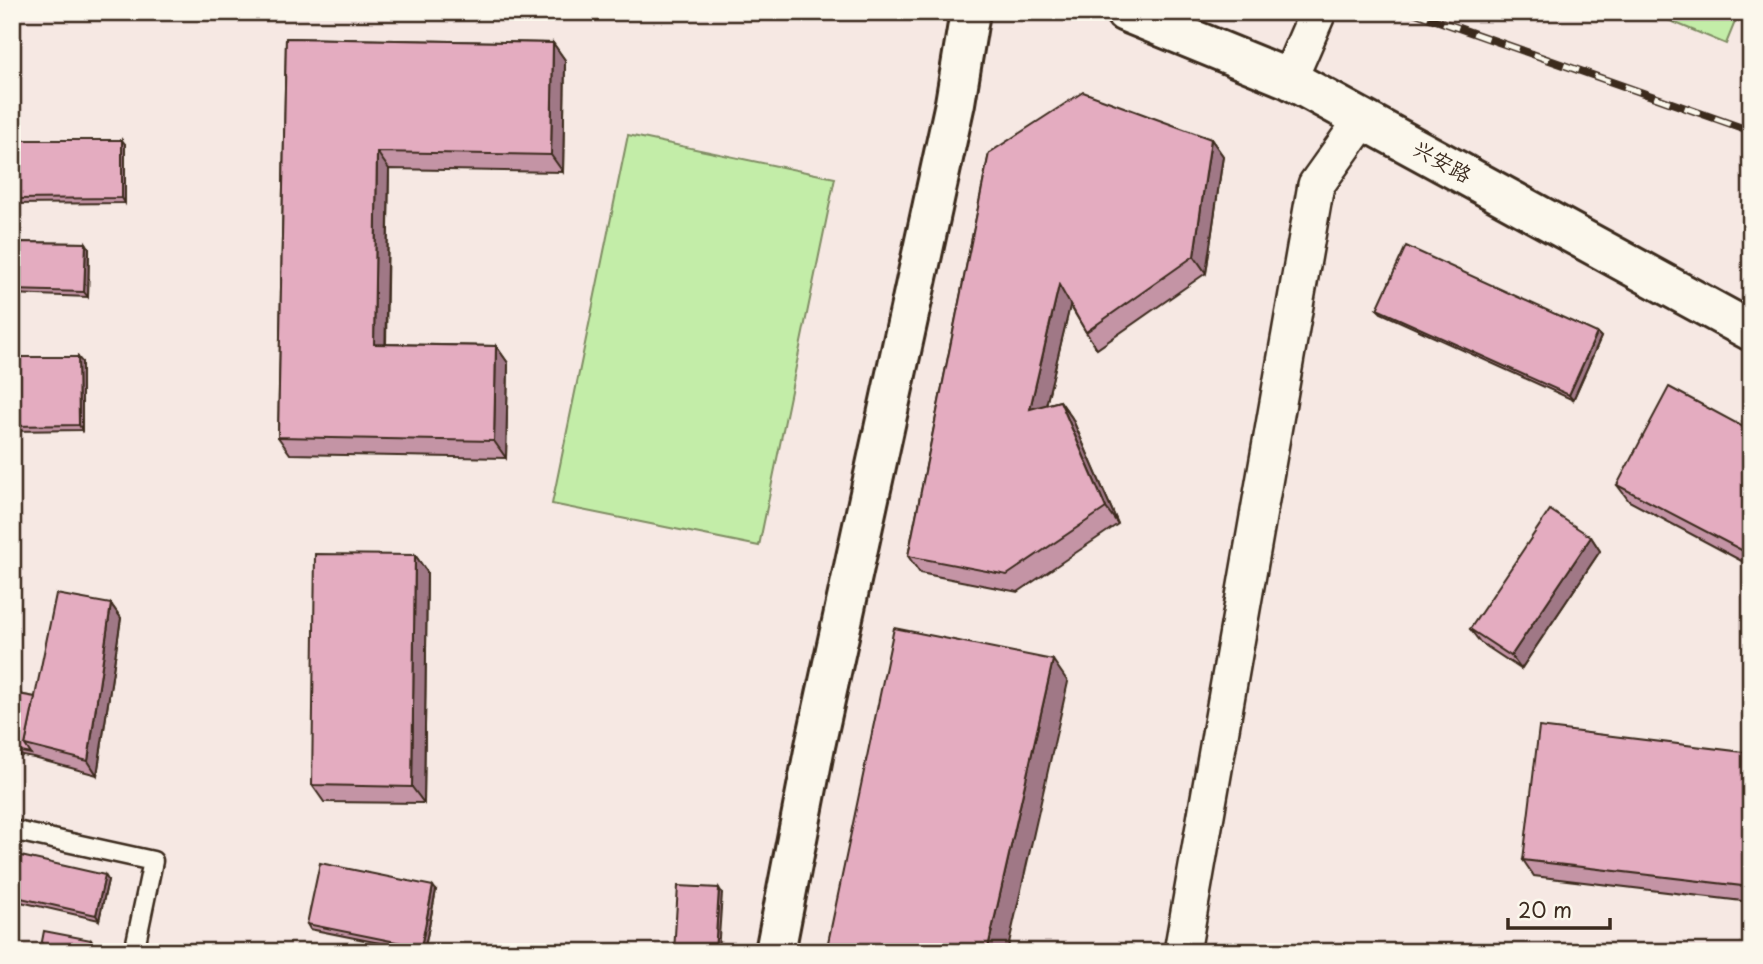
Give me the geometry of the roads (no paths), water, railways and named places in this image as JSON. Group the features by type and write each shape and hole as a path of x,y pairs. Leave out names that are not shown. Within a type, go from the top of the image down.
{"street":[{"path":"775,952 815,746 955,103 970,12"},
{"name":"兴安路","path":"1125,12 1289,79 1751,331"},
{"path":"1289,79 1318,12"},
{"path":"1182,952 1316,185 1363,118"}],"lane":[{"path":"12,830 153,861 134,952"}],"railway":[{"path":"1413,12 1751,131"}]}
